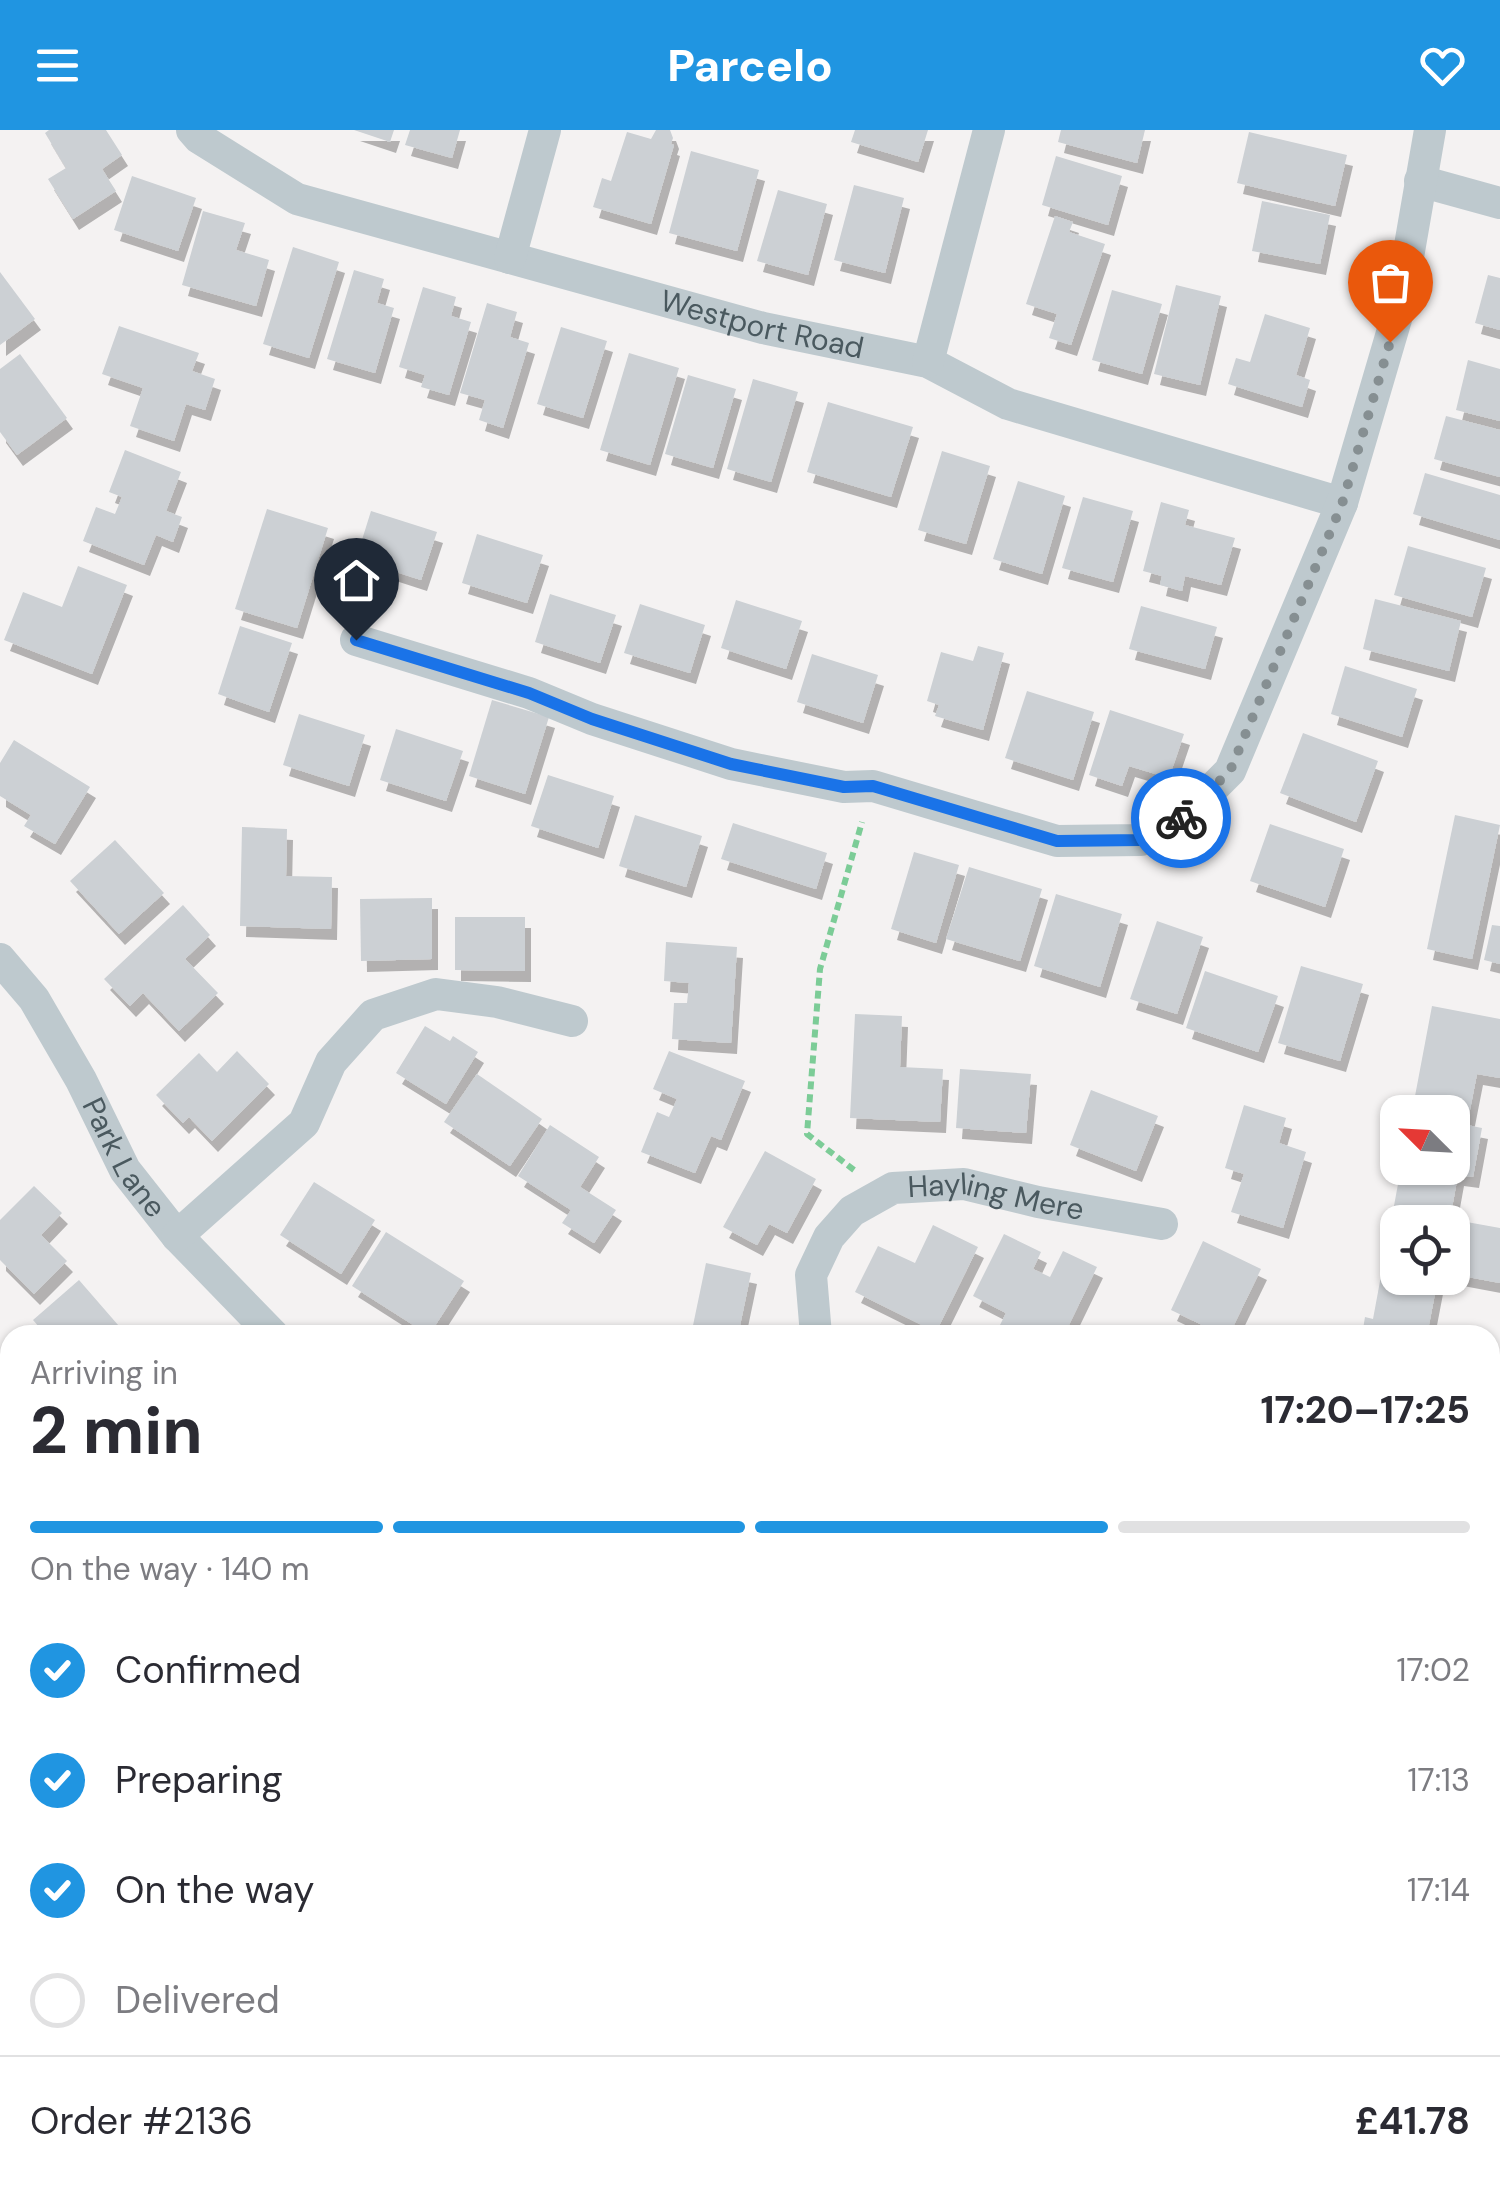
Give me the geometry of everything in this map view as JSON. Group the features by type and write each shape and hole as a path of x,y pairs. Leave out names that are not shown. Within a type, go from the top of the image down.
{"street":[{"name":"Westport Road","path":"192,130 198,138 297,199 762,328 928,362 1008,404 1342,504"},
{"path":"510,258 545,130"},
{"path":"928,362 989,130"},
{"path":"356,640 529,693 592,719 731,764 844,787 873,786 1057,841 1141,840 1186,816 1230,771 1342,504 1399,310 1430,130"},
{"path":"1420,181 1500,203"},
{"name":"Park Lane","path":"0,959 34,999 81,1080 125,1170 177,1236 263,1325"},
{"path":"177,1236 304,1123 332,1062 373,1015 436,994 497,1002 572,1021"},
{"name":"Hayling Mere","path":"813,1325 812,1275 829,1237 852,1211 893,1188 964,1184 1162,1224"}],"path":[{"path":"868,1202 859,1174 807,1134 820,969 873,786"}],"building":[{"path":"106,130 122,155 102,169 116,191 73,219 48,179 66,168 45,133"},
{"path":"354,130 394,130 390,142"},
{"path":"410,130 460,130 452,158 405,145"},
{"path":"656,130 670,130 674,145 651,224 593,207 602,178 611,181 627,132 651,139"},
{"path":"855,130 928,130 918,162 851,142"},
{"path":"1061,130 1145,130 1137,163 1058,142"},
{"path":"1249,132 1347,155 1335,206 1237,183"},
{"path":"691,151 759,170 737,251 669,233"},
{"path":"1056,156 1122,176 1108,225 1042,205"},
{"path":"132,176 196,198 178,251 114,230"},
{"path":"854,185 904,198 885,273 834,260"},
{"path":"778,190 827,204 808,275 757,261"},
{"path":"1262,201 1330,215 1320,264 1252,251"},
{"path":"203,211 245,223 236,250 269,260 256,306 182,285"},
{"path":"1055,216 1073,222 1069,232 1105,244 1071,345 1049,338 1057,314 1026,304"},
{"path":"293,247 339,262 309,358 263,344"},
{"path":"354,270 384,279 377,303 394,308 375,373 327,359"},
{"path":"0,272 35,319 0,345"},
{"path":"1488,275 1500,278 1500,330 1475,323"},
{"path":"1176,285 1221,296 1200,385 1154,374"},
{"path":"423,287 456,297 451,316 471,322 449,395 421,387 425,375 399,367"},
{"path":"1112,290 1162,304 1142,374 1092,360"},
{"path":"487,303 517,312 510,337 529,343 503,428 479,420 485,400 460,393"},
{"path":"1265,314 1310,328 1296,375 1310,380 1302,407 1228,384 1236,358 1250,362"},
{"path":"119,326 199,353 192,371 215,379 205,410 186,404 174,441 130,426 143,388 102,374"},
{"path":"561,327 607,341 583,418 537,404"},
{"path":"629,353 679,368 650,465 600,450"},
{"path":"20,354 67,418 17,455 0,432 0,369"},
{"path":"1468,360 1500,369 1500,421 1456,410"},
{"path":"688,375 736,389 713,468 665,454"},
{"path":"753,379 798,392 771,482 727,469"},
{"path":"828,402 913,427 891,497 807,472"},
{"path":"1446,416 1500,430 1500,477 1434,459"},
{"path":"125,450 181,472 166,511 182,517 173,542 156,535 144,565 83,541 96,507 115,514 122,497 109,492"},
{"path":"942,451 990,466 966,544 918,530"},
{"path":"1425,473 1500,495 1500,540 1413,514"},
{"path":"1018,481 1065,496 1042,574 993,559"},
{"path":"1083,497 1133,511 1113,582 1062,568"},
{"path":"1161,502 1189,510 1185,525 1235,538 1221,585 1185,576 1182,591 1160,585 1162,576 1143,571"},
{"path":"267,509 328,528 297,628 235,609"},
{"path":"371,511 437,532 421,580 356,559"},
{"path":"477,534 543,555 527,603 462,583"},
{"path":"1408,546 1486,568 1472,617 1394,595"},
{"path":"78,566 127,585 92,674 4,640 23,592 62,607"},
{"path":"550,594 616,615 600,663 535,642"},
{"path":"1375,599 1461,621 1449,671 1363,649"},
{"path":"736,600 802,621 786,669 721,648"},
{"path":"640,604 705,625 690,673 624,653"},
{"path":"1141,606 1217,627 1205,669 1129,649"},
{"path":"240,626 292,643 269,712 218,694"},
{"path":"978,646 1004,653 983,730 935,716 939,705 927,701 941,652 973,661"},
{"path":"812,654 878,675 863,723 797,702"},
{"path":"1345,666 1417,689 1402,737 1331,714"},
{"path":"1027,691 1094,712 1073,780 1005,758"},
{"path":"492,700 549,717 525,794 469,776"},
{"path":"1110,710 1184,734 1169,778 1129,766 1122,786 1089,775"},
{"path":"299,714 365,735 349,786 283,765"},
{"path":"396,729 463,751 446,801 380,780"},
{"path":"1303,733 1378,761 1356,822 1280,793"},
{"path":"14,740 90,787 55,844 24,826 31,815 0,796 0,763"},
{"path":"548,775 614,796 598,848 531,826"},
{"path":"635,815 702,836 686,887 619,866"},
{"path":"1455,815 1500,825 1472,959 1427,949"},
{"path":"733,823 827,853 816,889 721,859"},
{"path":"1270,824 1344,849 1325,907 1250,881"},
{"path":"242,827 287,829 286,876 332,877 331,929 240,926"},
{"path":"115,840 164,893 119,934 70,881"},
{"path":"914,852 959,865 936,943 891,929"},
{"path":"969,867 1042,889 1020,961 946,939"},
{"path":"1056,894 1122,914 1100,987 1034,966"},
{"path":"432,898 432,959 361,961 360,899"},
{"path":"183,905 210,935 185,959 218,993 179,1031 143,993 130,1006 104,979"},
{"path":"455,917 525,917 525,971 455,970"},
{"path":"1157,921 1203,937 1177,1014 1130,999"},
{"path":"1492,925 1500,926 1500,964 1484,960"},
{"path":"666,942 737,947 731,1043 672,1039 674,1003 687,1003 689,983 664,981"},
{"path":"1301,966 1363,984 1340,1061 1278,1043"},
{"path":"1205,971 1278,996 1258,1052 1186,1028"},
{"path":"1432,1006 1500,1019 1500,1078 1477,1074 1470,1110 1470,1095 1415,1095"},
{"path":"855,1014 902,1016 900,1067 943,1069 940,1122 850,1118"},
{"path":"425,1026 450,1041 453,1036 478,1052 446,1104 396,1073"},
{"path":"237,1051 269,1084 212,1141 189,1117 183,1123 156,1095 199,1053 217,1072"},
{"path":"669,1051 745,1081 721,1140 711,1136 695,1173 641,1152 657,1112 669,1117 677,1099 653,1089"},
{"path":"960,1069 1031,1074 1026,1133 956,1128"},
{"path":"477,1074 542,1119 510,1166 444,1122"},
{"path":"1091,1090 1158,1116 1136,1171 1070,1145"},
{"path":"1244,1105 1286,1118 1279,1143 1306,1152 1283,1228 1231,1212 1244,1174 1225,1168"},
{"path":"550,1125 599,1157 580,1187 616,1210 594,1243 562,1223 571,1210 518,1176"},
{"path":"1470,1126 1482,1128 1473,1177 1470,1177"},
{"path":"765,1151 816,1179 787,1233 769,1224 757,1245 723,1227"},
{"path":"314,1182 375,1220 341,1274 280,1235"},
{"path":"1398,1185 1456,1185 1453,1205 1394,1205"},
{"path":"34,1186 62,1213 41,1235 67,1261 34,1294 0,1260 0,1220"},
{"path":"1470,1223 1500,1228 1500,1283 1470,1277"},
{"path":"933,1225 978,1247 939,1325 922,1325 855,1292 878,1246 915,1263"},
{"path":"386,1232 464,1281 435,1325 413,1325 352,1286"},
{"path":"1004,1234 1041,1252 1033,1269 1050,1277 1063,1251 1097,1267 1069,1325 1000,1325 1006,1313 973,1296"},
{"path":"1203,1241 1261,1269 1234,1325 1202,1325 1171,1310"},
{"path":"706,1263 751,1273 740,1325 693,1325"},
{"path":"79,1280 118,1325 37,1325 33,1320"},
{"path":"1380,1281 1380,1295 1435,1295 1429,1325 1364,1325 1365,1317 1373,1319"}],"way so far":[{"path":"1181,818 1230,771 1342,504 1390,342"}],"route":[{"path":"356,640 529,693 592,719 731,764 844,787 873,786 1057,841 1141,840 1181,818"}]}
